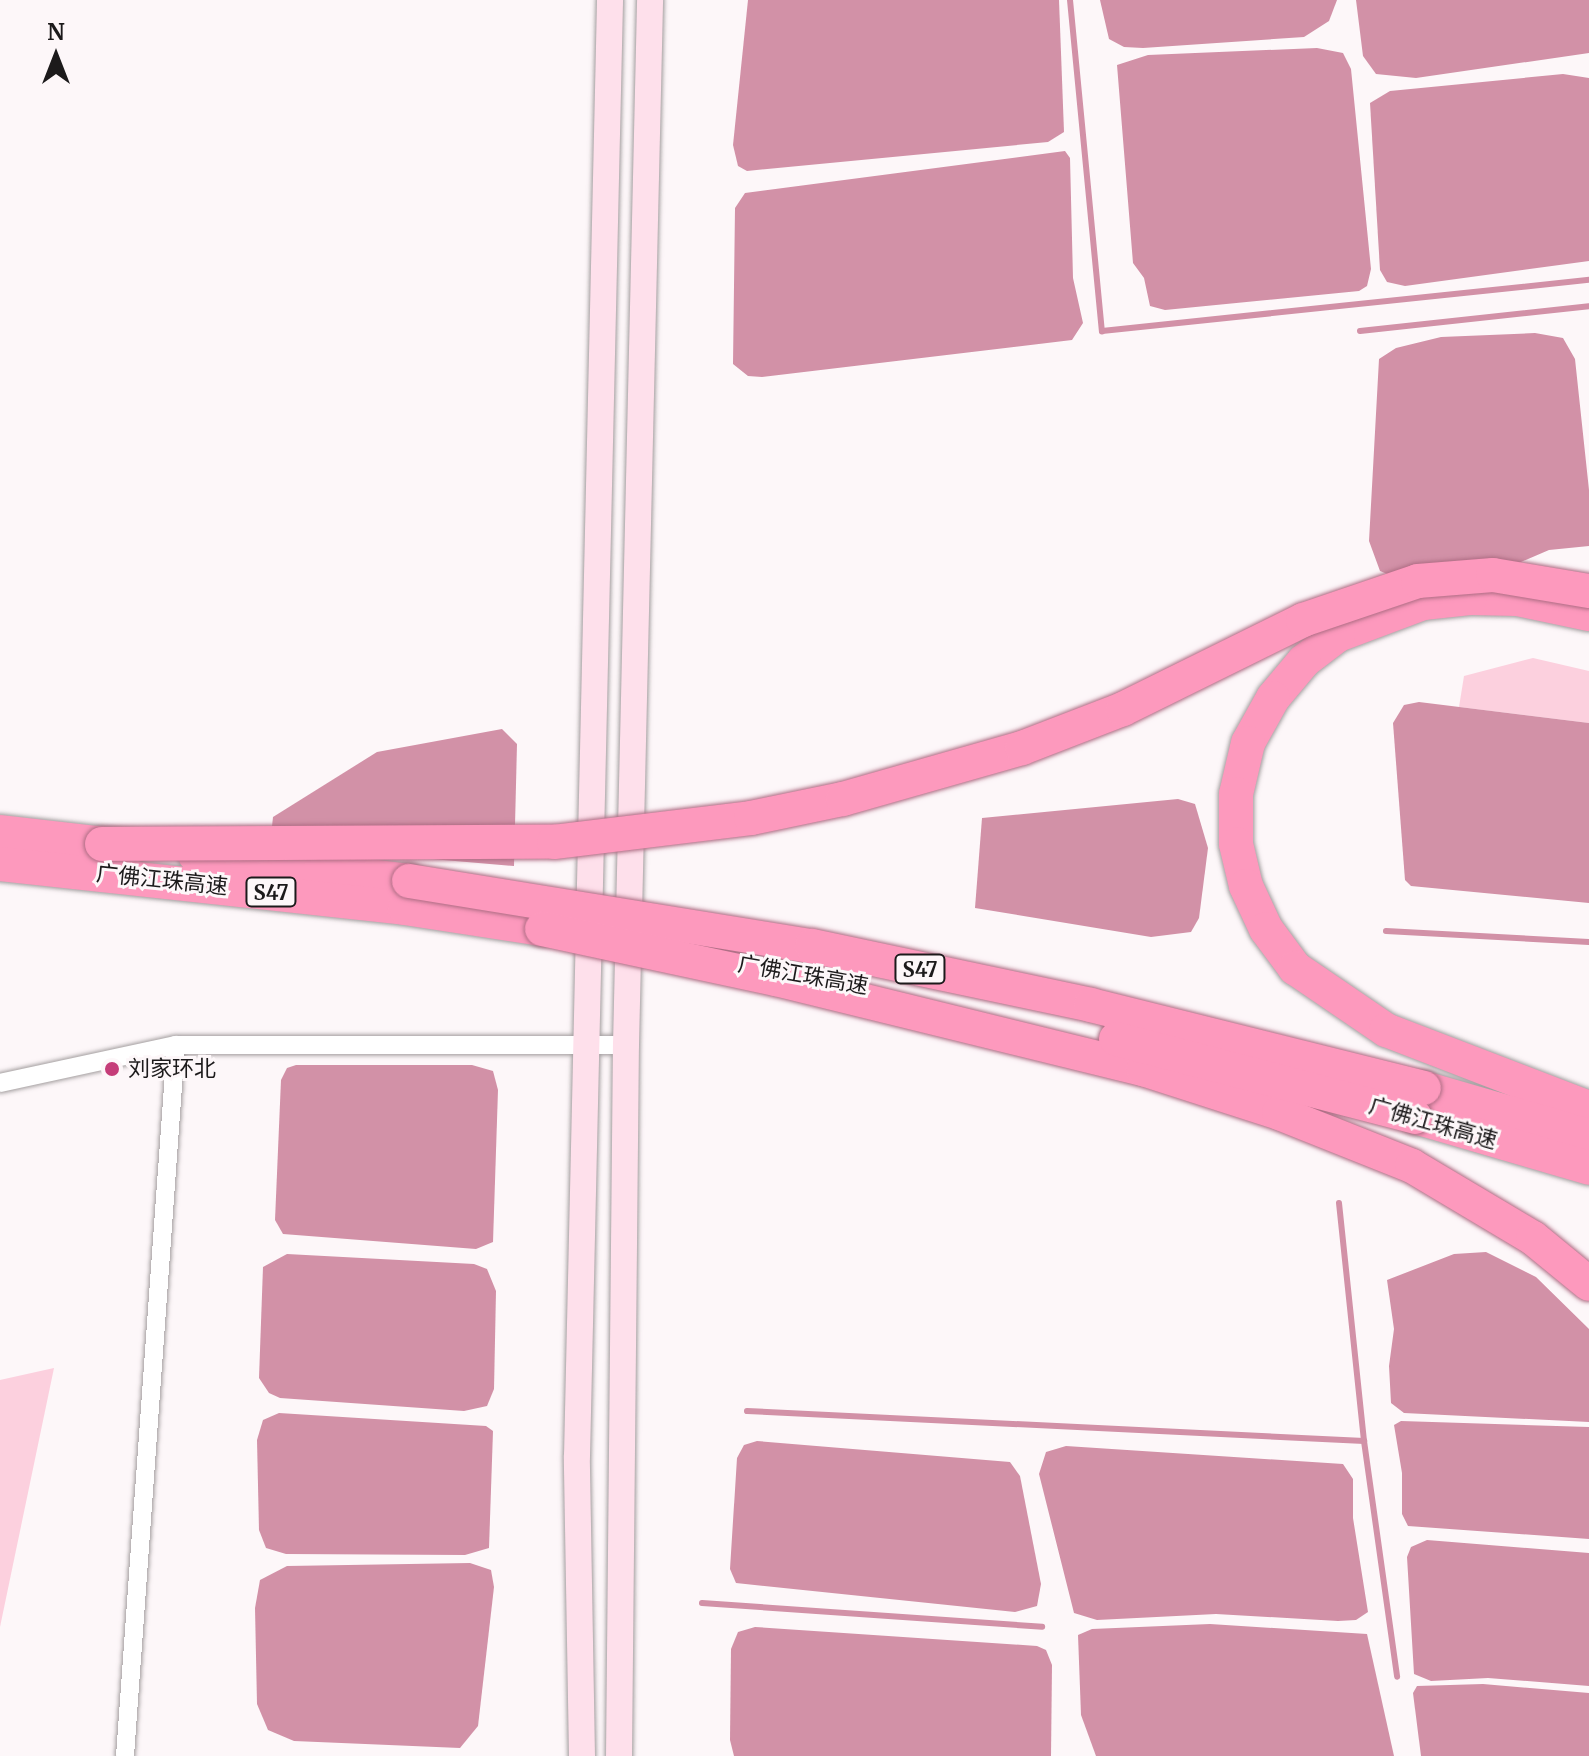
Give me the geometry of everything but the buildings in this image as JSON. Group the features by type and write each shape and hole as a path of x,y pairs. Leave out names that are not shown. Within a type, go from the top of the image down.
{"highway":[{"path":"102,844 554,842 751,818 843,799 1022,748 1123,709 1303,620 1418,581 1493,575 1589,591"},
{"path":"1589,614 1517,599 1470,598 1380,615 1338,635 1304,661 1273,698 1248,743 1236,794 1236,844 1246,886 1266,929 1295,968 1332,999 1436,1053 1589,1108"},
{"name":"广佛江珠高速","path":"0,832 425,884 812,946 1091,1005 1419,1102 1589,1168"},
{"name":"广佛江珠高速","path":"0,864 405,908 542,929 831,979 1589,1136"},
{"path":"542,929 776,979 1143,1069 1279,1113 1412,1166 1533,1238 1589,1284"}],"main road":[{"path":"582,1756 577,1456 610,0"},
{"path":"619,1756 626,1045 650,0"}],"street":[{"path":"125,1756 176,1045"},
{"path":"0,1083 176,1045 626,1045"}],"shaded area":[{"path":"748,0 1059,0 1064,132 1048,142 747,171 738,166 733,145"},
{"path":"1100,0 1337,0 1329,21 1304,37 1143,48 1124,47 1109,39"},
{"path":"1356,0 1589,0 1589,53 1416,78 1376,74 1363,56"},
{"path":"1317,48 1343,53 1351,69 1371,269 1367,286 1359,291 1165,310 1150,306 1144,278 1133,263 1117,65 1148,55"},
{"path":"1563,74 1589,78 1589,261 1405,286 1387,282 1380,270 1370,103 1390,91"},
{"path":"1065,151 1070,158 1073,278 1083,323 1072,340 762,377 748,376 733,364 735,208 745,193"},
{"path":"1535,333 1563,338 1575,359 1589,490 1589,546 1549,550 1507,568 1397,578 1380,571 1369,541 1379,359 1396,348 1441,337"},
{"path":"1533,658 1589,671 1589,723 1459,707 1464,676"},
{"path":"1419,702 1589,723 1589,903 1411,886 1405,880 1393,723 1404,705"},
{"path":"502,729 517,744 514,866 270,845 273,817 377,752"},
{"path":"1178,799 1195,804 1208,848 1199,918 1191,932 1151,937 975,908 982,818"},
{"path":"296,1065 472,1065 493,1071 498,1090 493,1242 476,1249 283,1234 275,1220 281,1080 287,1068"},
{"path":"1486,1252 1536,1277 1589,1329 1589,1422 1404,1413 1391,1403 1389,1366 1394,1329 1387,1280 1454,1254"},
{"path":"287,1254 474,1264 487,1269 496,1291 494,1389 487,1406 464,1411 280,1398 269,1393 259,1378 263,1267"},
{"path":"54,1368 0,1627 0,1380"},
{"path":"279,1413 486,1426 493,1431 489,1548 465,1555 286,1554 266,1548 259,1530 257,1440 263,1420"},
{"path":"1401,1421 1589,1427 1589,1539 1408,1526 1402,1514 1402,1473 1394,1425"},
{"path":"757,1441 1010,1462 1020,1476 1041,1584 1037,1606 1015,1612 736,1583 730,1569 737,1458 744,1445"},
{"path":"1066,1446 1343,1464 1353,1479 1353,1518 1368,1612 1356,1620 1338,1621 1216,1614 1097,1620 1074,1613 1039,1474 1046,1452"},
{"path":"1427,1540 1589,1553 1589,1686 1488,1678 1431,1681 1414,1674 1407,1557 1411,1547"},
{"path":"470,1563 491,1570 494,1587 478,1726 460,1748 294,1741 268,1730 257,1704 255,1608 260,1580 287,1566"},
{"path":"1210,1624 1367,1634 1394,1756 1096,1756 1081,1715 1078,1635 1092,1629"},
{"path":"755,1627 1037,1646 1046,1650 1052,1665 1051,1756 734,1756 730,1740 731,1649 738,1632"},
{"path":"1483,1684 1589,1693 1589,1756 1421,1756 1413,1693 1417,1686"}],"waterway":[{"path":"1070,0 1102,331 1589,280"},
{"path":"1360,331 1589,306"},
{"path":"1386,931 1589,942"},
{"path":"1339,1203 1364,1441 1397,1677"},
{"path":"747,1411 1364,1441"},
{"path":"702,1603 1042,1627"}],"place":[{"name":"刘家环北","path":"112,1069"}]}
